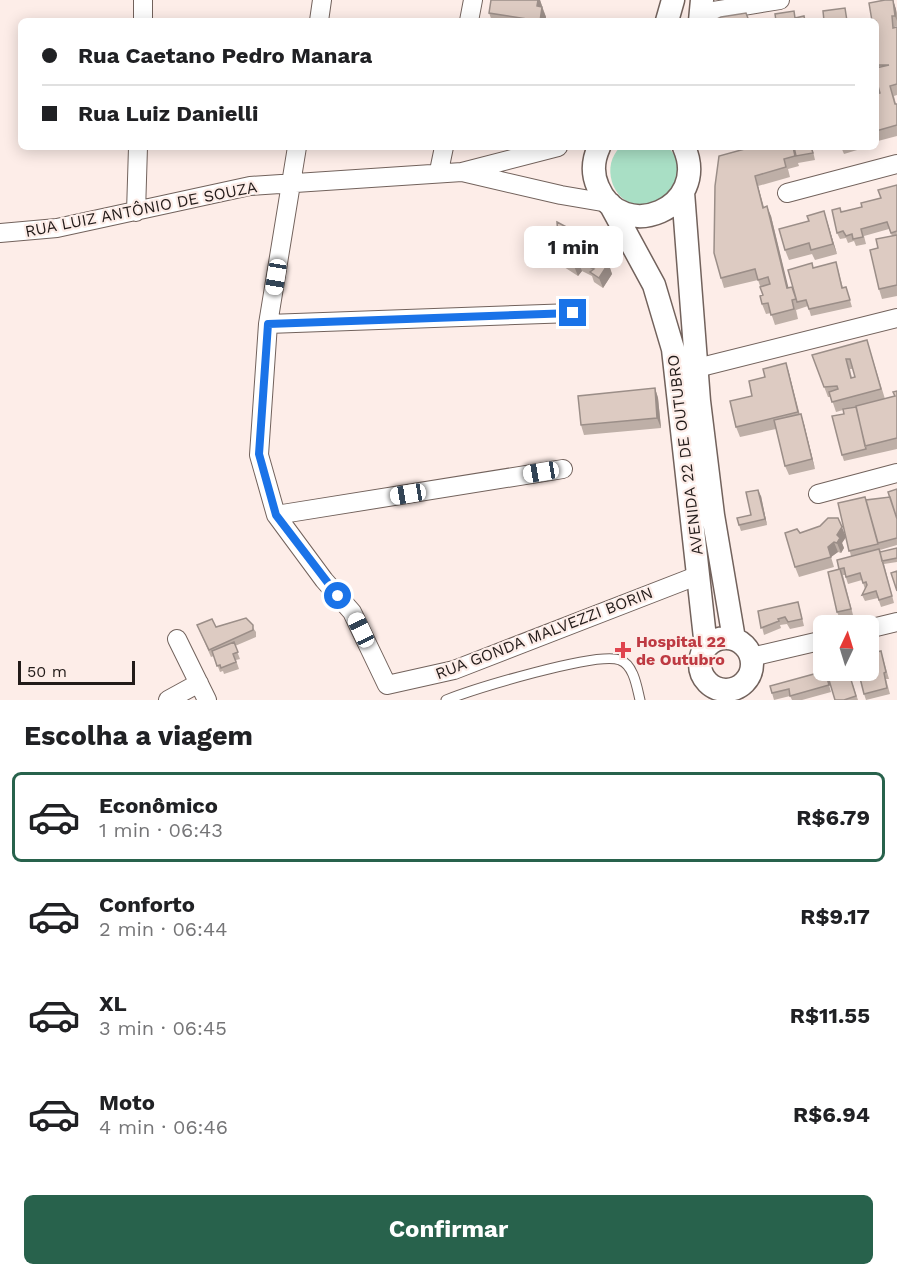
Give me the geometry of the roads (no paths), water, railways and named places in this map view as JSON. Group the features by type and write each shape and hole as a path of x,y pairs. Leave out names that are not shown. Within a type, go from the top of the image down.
{"street":[{"path":"142,18 143,0"},
{"path":"319,18 322,0"},
{"path":"470,18 473,0"},
{"path":"668,18 673,0"},
{"path":"701,11 780,0"},
{"path":"136,212 138,150"},
{"path":"297,150 268,324 259,454 276,515 563,469"},
{"path":"439,171 443,150"},
{"path":"462,172 546,150"},
{"name":"AVENIDA 22 DE OUTUBRO","path":"598,150 594,162 595,180 654,285 673,349 706,647 700,659 700,668 705,680 718,694 729,690 747,691 751,673 751,657"},
{"name":"AVENIDA 22 DE OUTUBRO","path":"685,150 689,166 683,192 697,368 713,515 734,639"},
{"path":"787,193 897,164"},
{"name":"RUA LUIZ ANTÔNIO DE SOUZA","path":"0,233 57,228 250,186 439,171 462,172"},
{"path":"462,172 609,204 632,215 650,216 672,205 683,192"},
{"path":"268,324 573,313"},
{"path":"697,368 897,318"},
{"path":"818,494 897,473"},
{"name":"RUA GONDA MALVEZZI BORIN","path":"276,515 324,580 352,612 387,685 454,670 699,575"},
{"path":"879,626 897,622"},
{"path":"177,639 207,700"},
{"path":"706,647 716,640 734,639 746,648 751,657 813,643"},
{"path":"168,700 199,683"}],"lane":[{"path":"446,700 525,676 607,658 621,660 628,666 640,700"}],"place":[{"name":"Hospital 22 de Outubro","path":"623,650"}]}
